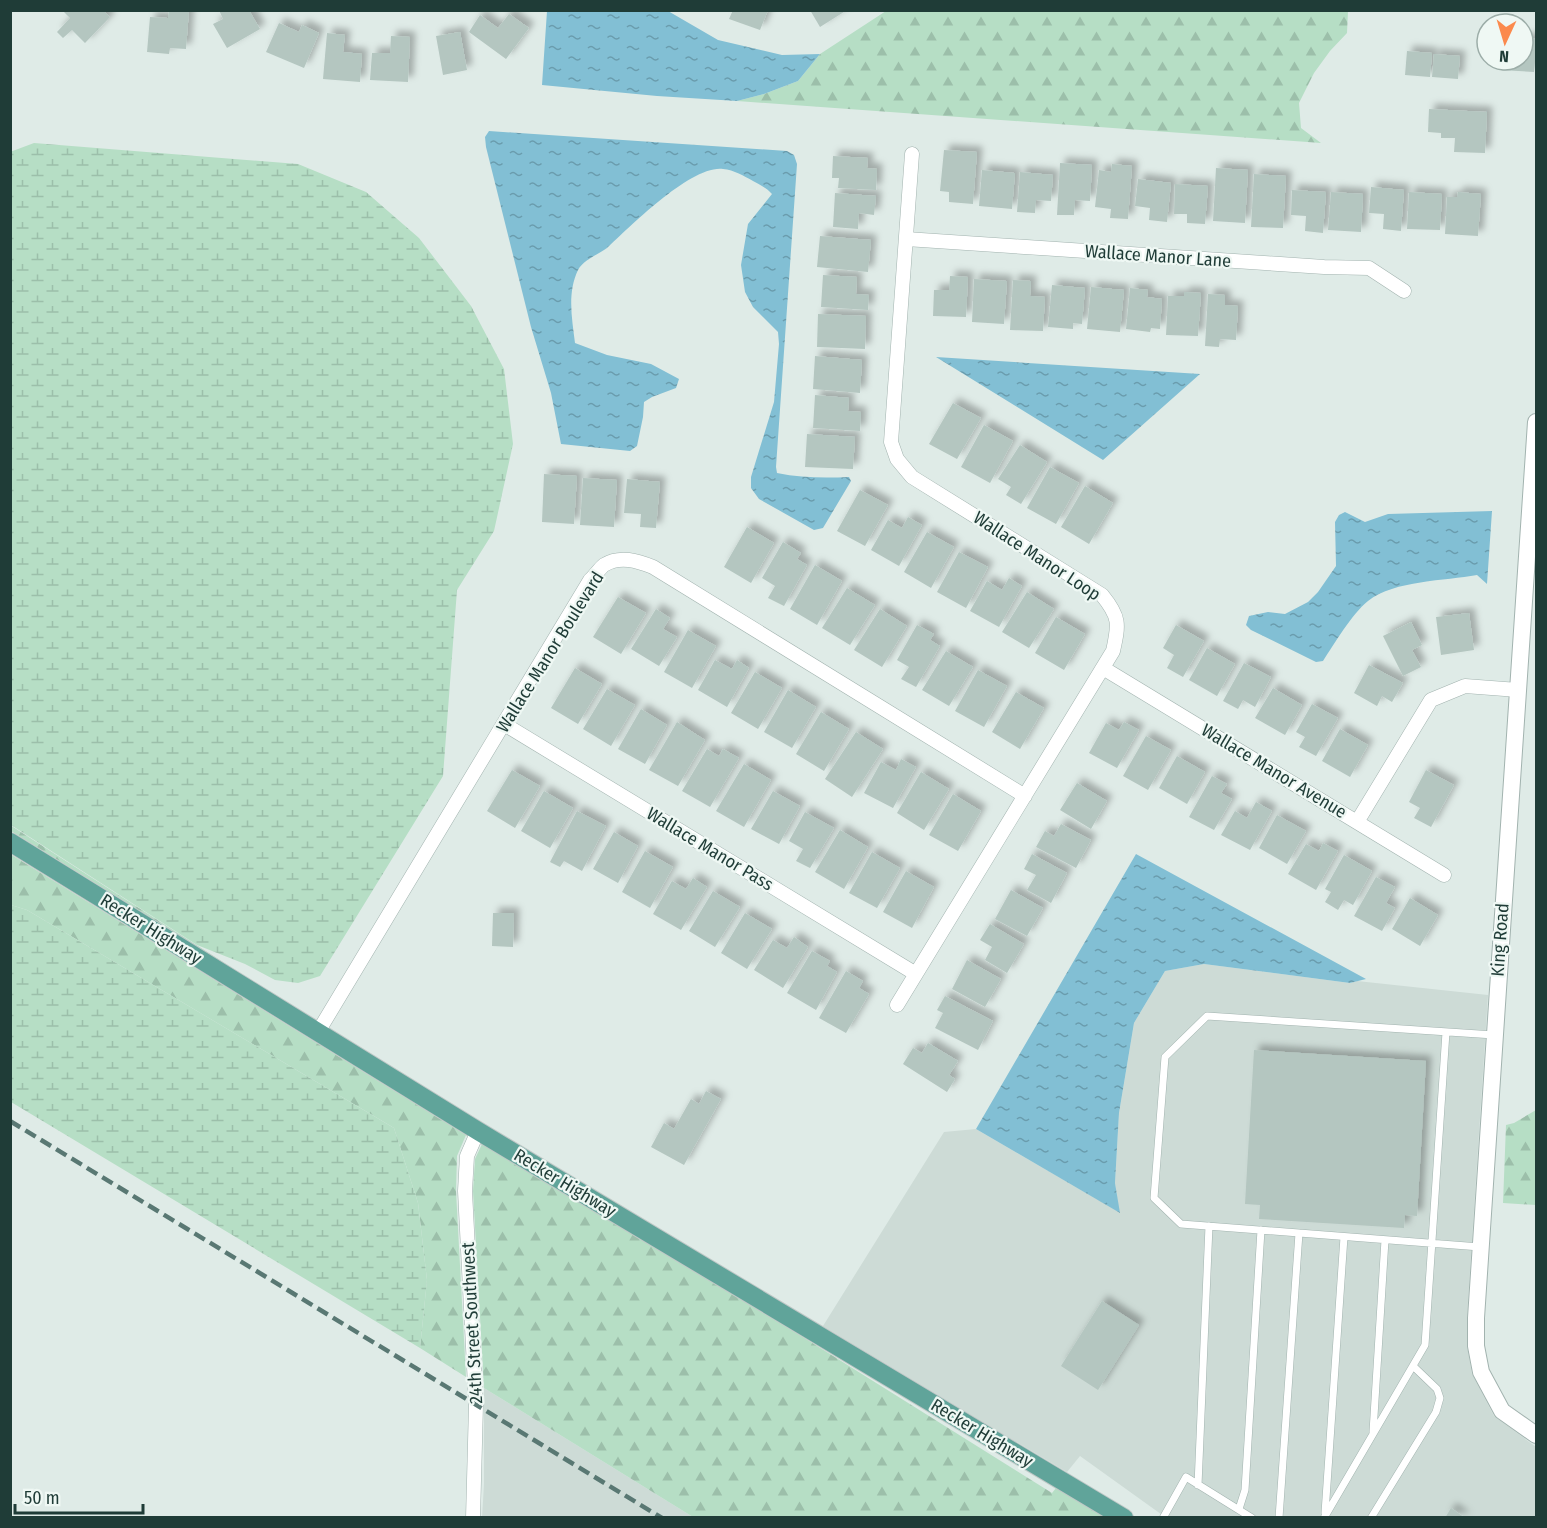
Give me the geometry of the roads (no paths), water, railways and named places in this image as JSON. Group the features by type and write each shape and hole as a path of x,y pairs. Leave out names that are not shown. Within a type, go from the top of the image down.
{"main road":[{"name":"Recker Highway","path":"10,842 478,1131 1124,1518"}],"street":[{"name":"Wallace Manor Loop","path":"897,1005 1113,651 1117,623 1114,610 1102,595 912,477 897,459 891,442 912,154"},
{"name":"Wallace Manor Lane","path":"906,239 1312,267 1369,268 1404,291"},
{"name":"King Road","path":"1536,422 1533,510 1494,1035 1476,1346 1481,1372 1502,1411 1536,1435"},
{"name":"Wallace Manor Boulevard","path":"318,1032 590,580 604,565 633,559 653,567 1025,796"},
{"name":"Wallace Manor Avenue","path":"1103,668 1444,875"},
{"path":"1357,822 1431,700 1465,686 1518,690"},
{"name":"Wallace Manor Pass","path":"504,724 916,974"},
{"name":"24th Street Southwest","path":"473,1518 476,1404 465,1191 466,1156 478,1131"}],"lane":[{"path":"1480,1247 1181,1224 1154,1198 1165,1057 1207,1016 1494,1035"},
{"path":"1324,1516 1425,1345 1446,1032"},
{"path":"1198,1485 1209,1226"},
{"path":"1239,1509 1245,1490 1261,1230"},
{"path":"1280,1518 1299,1233"},
{"path":"1324,1516 1344,1237"},
{"path":"1372,1434 1385,1240"},
{"path":"1371,1518 1436,1412 1440,1398 1437,1389 1413,1366"},
{"path":"1163,1518 1186,1477 1252,1518"}],"water":[{"path":"547,11 668,11 718,40 782,55 820,54 798,81 737,101 542,85"},
{"path":"489,131 787,151 794,155 797,164 776,467 777,473 786,475 849,477 851,481 823,528 814,530 759,499 751,488 751,477 774,402 779,344 778,332 753,307 745,292 741,265 748,224 772,194 735,172 723,169 710,170 678,187 607,248 581,266 572,288 571,297 575,343 607,355 651,364 679,379 676,388 644,402 637,446 630,451 561,444 551,393 531,327 486,147 485,137"},
{"path":"936,357 1200,374 1103,460"},
{"path":"1492,511 1487,584 1477,575 1421,582 1379,594 1355,614 1323,661 1316,662 1251,630 1246,625 1249,616 1268,612 1285,614 1308,602 1318,592 1336,566 1335,522 1339,515 1345,512 1365,522 1388,514"},
{"path":"1136,854 1366,979 1350,983 1204,964 1165,971 1134,1023 1119,1113 1115,1183 1120,1213 976,1129"}],"railway":[{"path":"10,1121 662,1518"}]}
